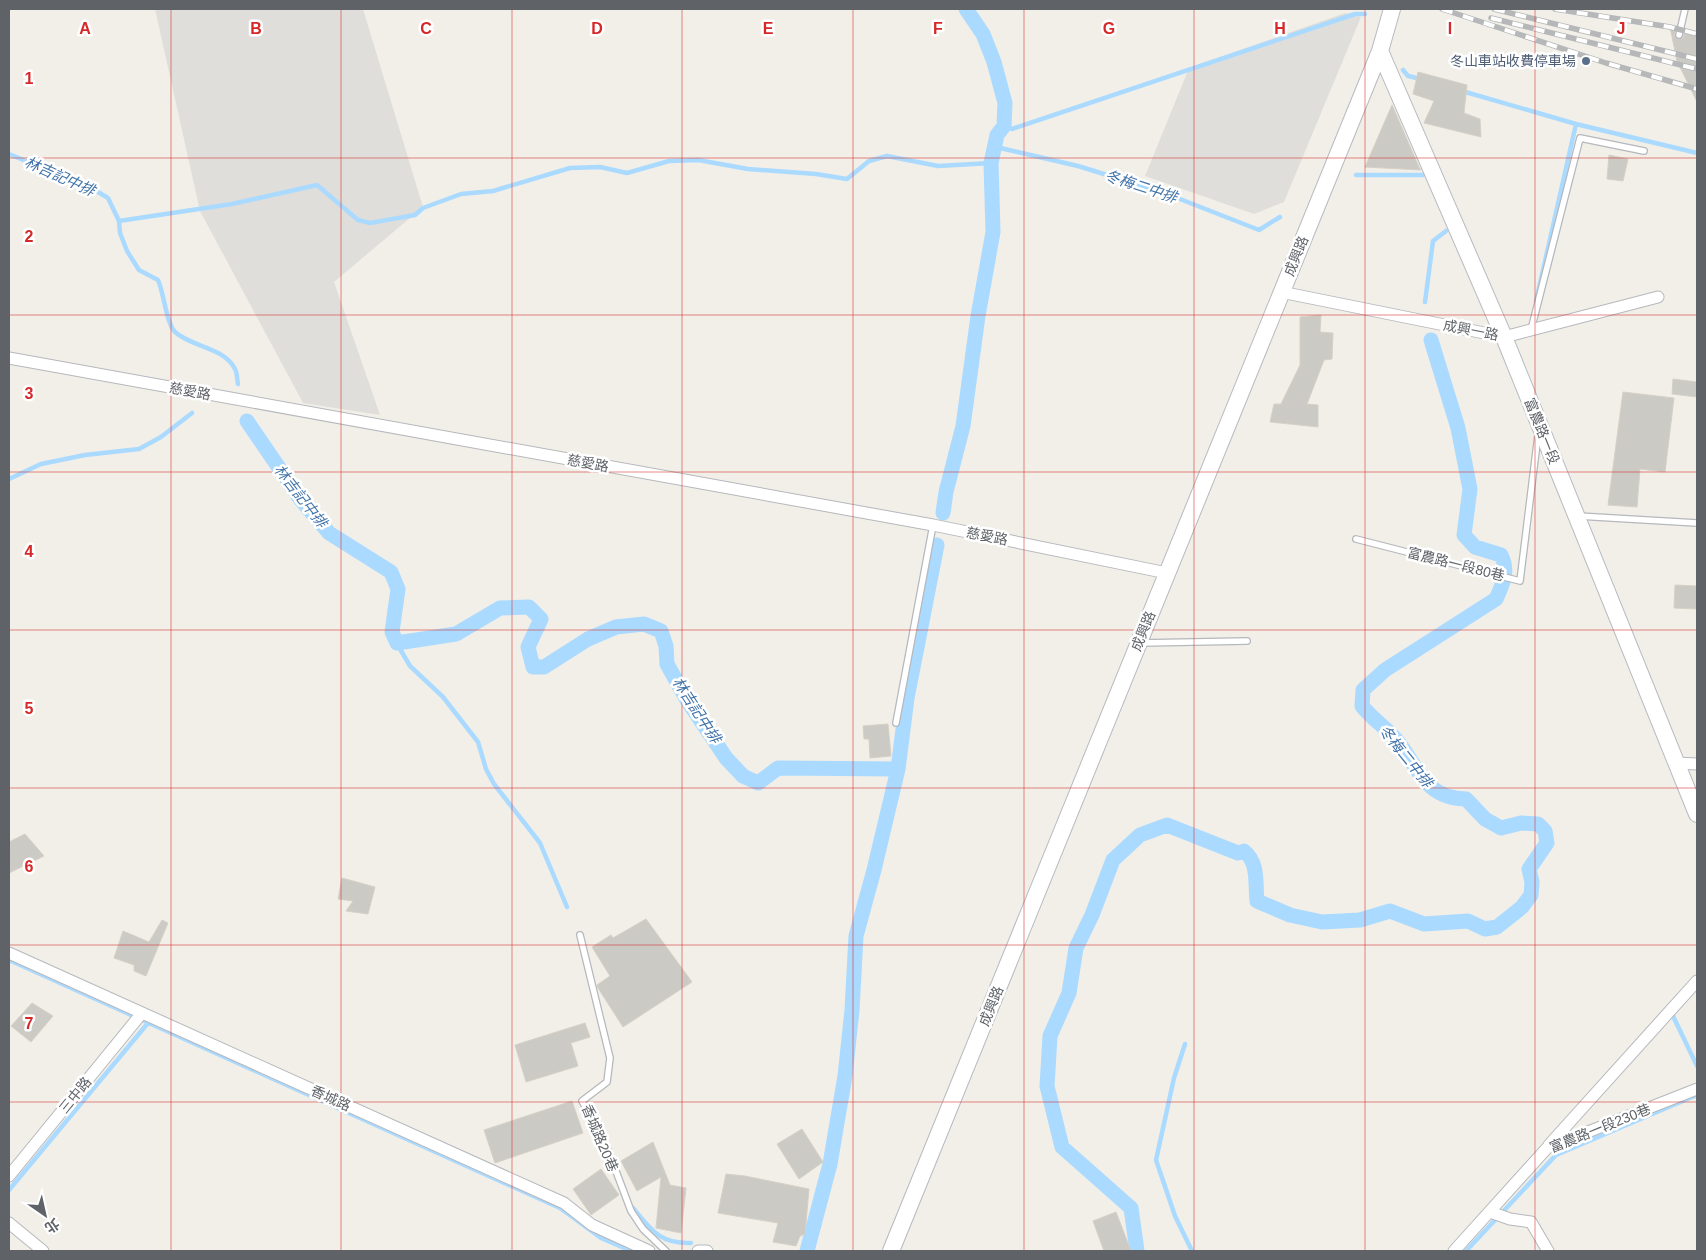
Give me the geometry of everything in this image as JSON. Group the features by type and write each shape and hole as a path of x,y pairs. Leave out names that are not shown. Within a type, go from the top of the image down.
{"street":[{"name":"成興路","path":"890,1251 1380,51 1392,9"},
{"name":"富農路一段","path":"1380,51 1504,337 1697,814"},
{"name":"成興一路","path":"1281,292 1504,337 1658,296"},
{"name":"慈愛路","path":"9,358 933,526 1167,573"},
{"path":"1676,763 1697,764"},
{"name":"香城路","path":"9,954 564,1203 592,1225 649,1251"},
{"path":"1547,1148 1697,981"},
{"name":"三中路","path":"9,1176 142,1013"},
{"name":"富農路一段230巷","path":"1458,1250 1547,1148 1697,1089"},
{"path":"1490,1212 1510,1219 1531,1222 1548,1251"},
{"path":"9,1223 43,1251"},
{"path":"698,1251 708,1251"}],"lane":[{"path":"1679,35 1685,9"},
{"path":"1531,330 1580,138 1644,151"},
{"name":"富農路一段80巷","path":"1356,539 1520,581 1540,426"},
{"path":"1576,516 1697,523"},
{"path":"896,723 933,526"},
{"path":"1138,643 1247,641"},
{"name":"香城路20巷","path":"580,935 610,1058 607,1082 582,1101 608,1150 631,1211 643,1228 666,1251"}],"shaded area":[{"path":"155,9 363,9 423,207 334,282 380,415 303,403 200,211"},
{"path":"1345,13 1361,17 1284,202 1254,214 1145,176 1189,68"}],"building":[{"path":"1670,27 1676,29 1674,36 1677,39 1683,38 1685,31 1697,34 1697,102 1677,61"},
{"path":"1418,72 1467,85 1464,113 1480,119 1481,137 1424,123 1434,101 1413,94"},
{"path":"1392,105 1419,167 1421,170 1365,167"},
{"path":"1609,155 1628,159 1623,181 1607,179"},
{"path":"1321,315 1320,332 1333,333 1332,359 1324,360 1307,404 1318,405 1318,427 1270,422 1274,404 1281,404 1300,365 1300,317"},
{"path":"1673,379 1697,382 1697,397 1672,394"},
{"path":"1623,392 1674,398 1665,472 1640,469 1637,507 1608,505"},
{"path":"1675,585 1697,586 1697,609 1674,608"},
{"path":"888,724 891,756 870,758 869,739 864,739 863,726"},
{"path":"25,834 44,856 9,873 9,842"},
{"path":"342,878 375,887 368,914 346,911 353,901 338,899"},
{"path":"646,919 692,982 623,1027 598,988 597,985 610,976 592,947 611,935 613,938"},
{"path":"162,920 168,923 146,976 134,971 134,965 114,958 123,931 149,942"},
{"path":"32,1003 53,1016 31,1042 11,1026"},
{"path":"585,1023 590,1037 571,1043 578,1066 526,1082 515,1045"},
{"path":"572,1101 583,1133 495,1163 484,1130"},
{"path":"802,1129 823,1162 799,1179 777,1144"},
{"path":"653,1142 670,1185 686,1188 681,1233 656,1228 661,1177 637,1191 621,1161"},
{"path":"601,1169 619,1195 591,1215 573,1189"},
{"path":"726,1174 809,1189 805,1234 800,1236 796,1246 773,1242 778,1223 718,1213"},
{"path":"1116,1212 1131,1251 1104,1251 1093,1221"}],"waterway":[{"path":"943,513 946,492 963,426 978,316 993,232 991,163 997,135 1004,126 1005,103 994,62 983,34 966,9"},
{"path":"1004,126 1012,129 1355,14 1365,14"},
{"path":"1403,70 1408,76 1421,79"},
{"path":"1462,91 1576,124 1697,153"},
{"path":"1536,301 1576,124"},
{"name":"冬梅二中排","path":"996,147 1078,166 1162,192 1259,230 1280,217"},
{"name":"林吉記中排","path":"9,154 93,189 108,198 119,221 120,233 127,251 139,270 158,280 172,328 182,337 223,356 236,370 238,384"},
{"path":"119,221 232,204 317,185 358,220 370,223 415,215 423,208 461,194 493,191 570,168 600,167 627,173 669,161 698,160 748,169 816,174 847,179 869,161 887,156 938,166 991,163"},
{"name":"冬梅二中排","path":"1356,175 1423,175"},
{"name":"冬梅二中排","path":"1425,302 1433,241 1446,231"},
{"name":"冬梅二中排","path":"1137,1251 1131,1208 1062,1147 1047,1086 1050,1036 1069,993 1076,948 1092,915 1113,860 1140,835 1167,825 1238,853 1244,851 1249,856 1254,867 1257,901 1290,915 1322,922 1360,920 1390,911 1424,924 1468,921 1485,929 1497,927 1522,907 1531,895 1532,882 1529,869 1547,843 1545,831 1538,824 1521,823 1501,828 1485,819 1466,799 1441,794 1432,788 1418,772 1394,737 1362,706 1363,690 1385,670 1496,599 1505,572 1501,555 1475,547 1464,535 1470,489 1458,428 1431,340"},
{"path":"9,479 41,464 85,455 139,449 161,437 192,413"},
{"name":"林吉記中排","path":"247,421 301,500 329,533 391,572 398,589 392,632 397,643 456,634 500,608 529,607 541,619 528,647 533,667 544,667 588,639 616,627 644,624 661,631 666,646 667,664 687,700 726,758 743,776 758,783 778,768 898,769"},
{"path":"807,1251 830,1164 845,1076 852,1010 856,936 898,769 907,698 937,545"},
{"path":"400,649 410,666 443,697 478,742 486,769 494,784 540,843 567,907"},
{"path":"9,960 560,1208 601,1238 631,1251"},
{"path":"1673,1016 1697,1066"},
{"path":"9,1190 148,1023"},
{"path":"1185,1044 1174,1078 1156,1160 1175,1216 1192,1251"},
{"path":"1466,1251 1556,1155 1697,1095"},
{"path":"633,1208 657,1234 671,1241 691,1243"}],"railway":[{"path":"1442,9 1606,63 1697,89"},
{"path":"1494,9 1697,59"},
{"path":"1555,9 1670,27 1697,34"},
{"path":"1491,18 1697,69"}],"place":[{"name":"冬山車站收費停車場","path":"1586,61"}]}
